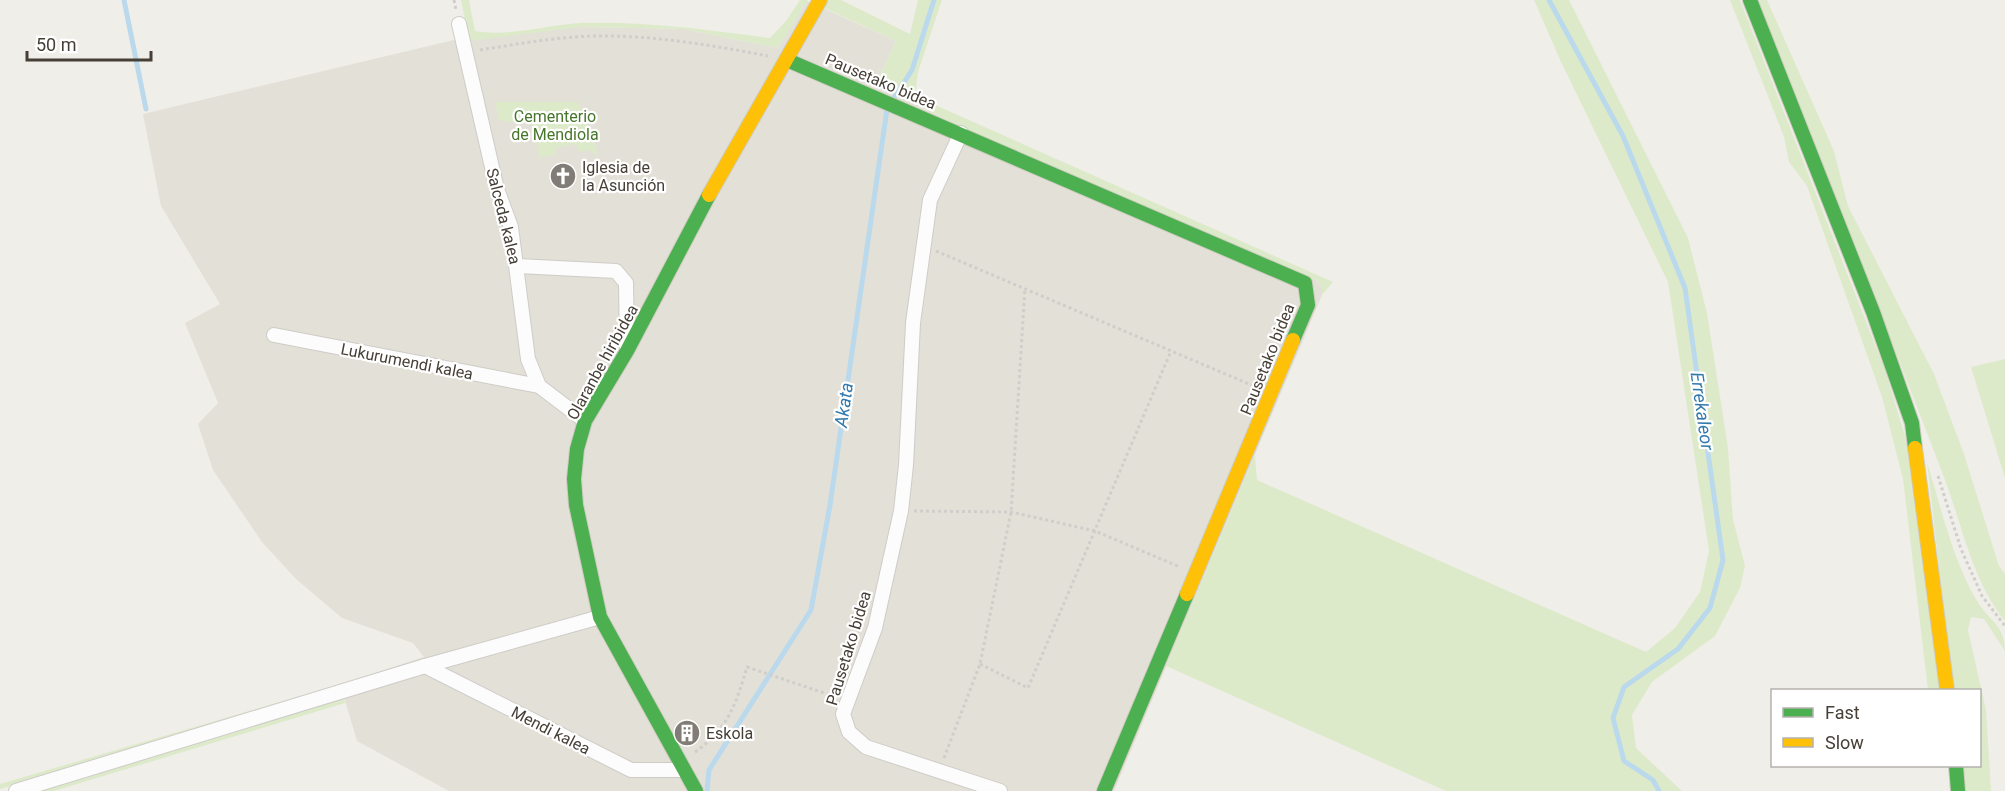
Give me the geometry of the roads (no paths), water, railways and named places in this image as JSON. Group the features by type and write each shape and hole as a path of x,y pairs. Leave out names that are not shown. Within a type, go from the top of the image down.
{"street":[{"name":"Olaranbe hiribidea","path":"696,791 600,617 576,505 574,479 577,449 585,421 627,351 721,171 820,0"},
{"path":"1750,0 1873,312 1912,423 1947,689"},
{"name":"Salceda kalea","path":"459,24 497,189 511,227 518,266 528,359 540,386 585,421"},
{"name":"Pausetako bidea","path":"787,60 961,133 1305,284 1308,305 1104,791"},
{"name":"Pausetako bidea","path":"961,133 930,200 913,323 906,465 901,511 875,628 843,714 849,732 866,747 1000,791"},
{"path":"518,266 616,271 626,283 627,351"},
{"name":"Lukurumendi kalea","path":"274,335 540,386"},
{"path":"15,791 425,666 600,617"},
{"name":"Mendi kalea","path":"425,666 631,770 681,767"},
{"path":"1956,767 1958,791"}],"waterway":[{"path":"124,0 146,109"},
{"name":"Akata","path":"892,101 912,70 934,0"},
{"name":"Errekaleor","path":"1549,0 1623,136 1685,288 1723,560 1710,608 1678,649 1624,687 1613,718 1624,761 1653,780 1659,791"},
{"name":"Akata","path":"707,791 709,770 811,610 830,505 887,109"}],"place":[{"name":"Iglesia de la Asunción","path":"563,176"},
{"name":"Eskola","path":"687,733"}],"park label":[{"name":"Cementerio de Mendiola","path":"555,125"}]}
